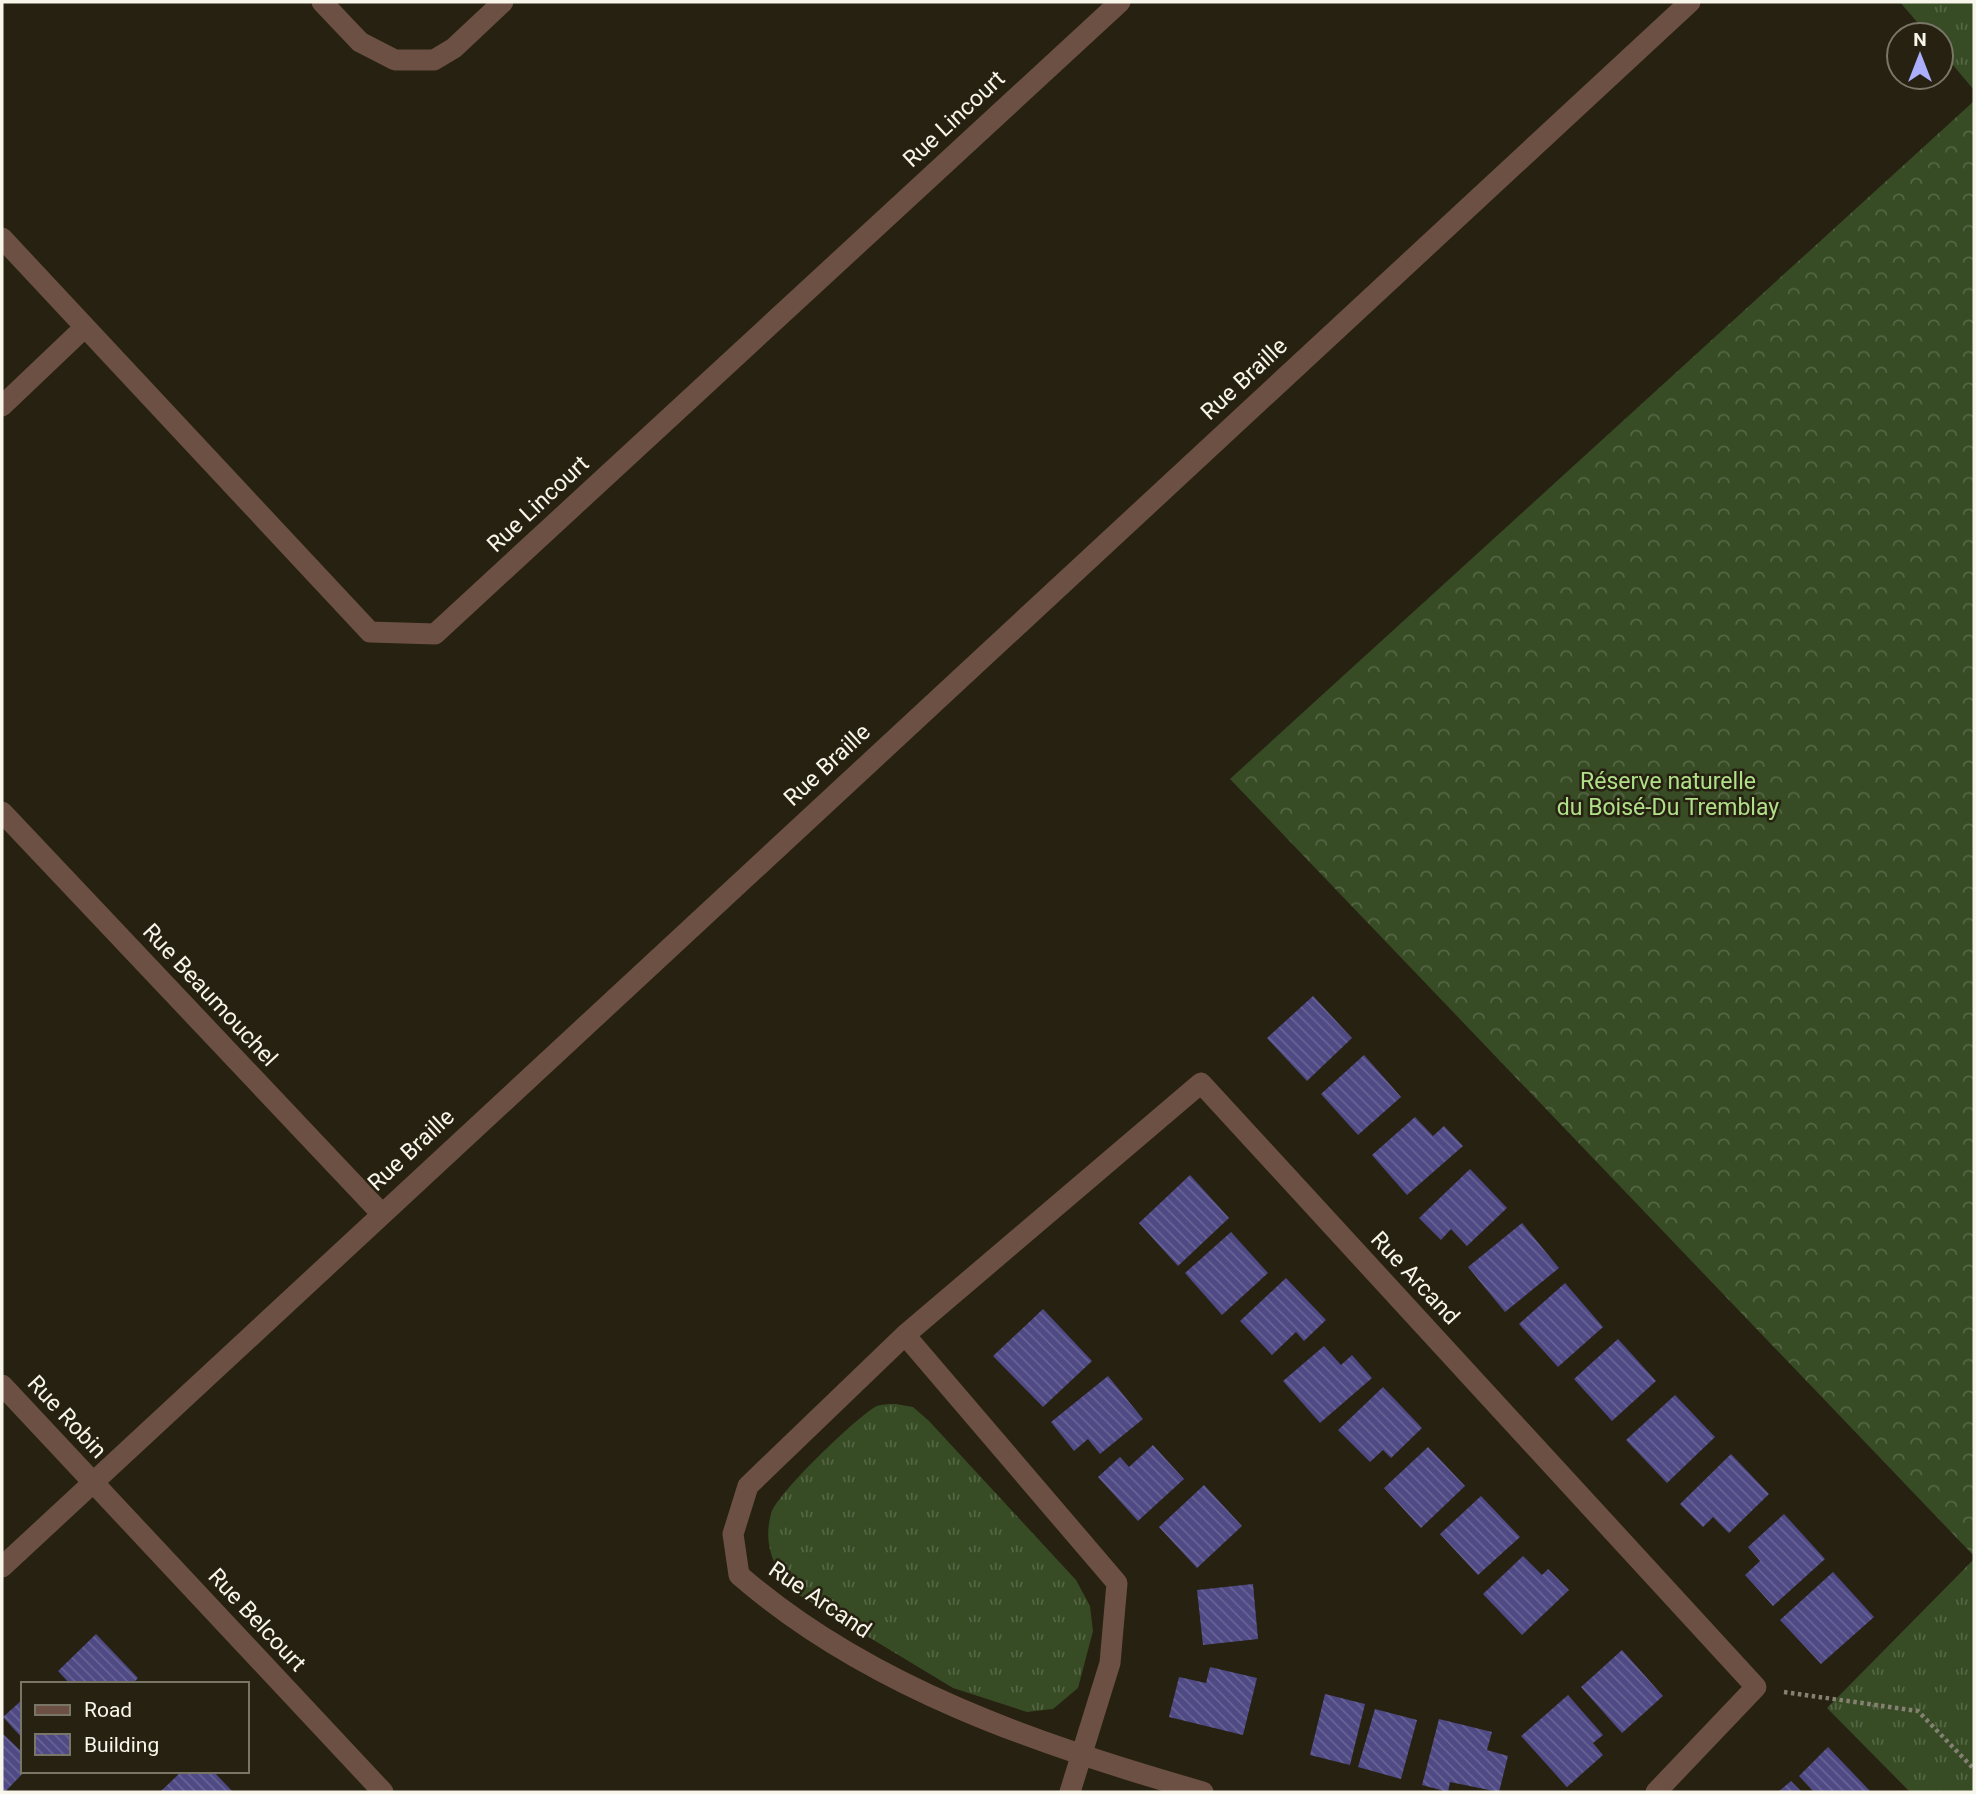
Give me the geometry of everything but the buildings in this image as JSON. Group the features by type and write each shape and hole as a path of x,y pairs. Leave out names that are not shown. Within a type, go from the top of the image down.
{"street":[{"path":"322,2 360,42 394,60 434,60 454,48 503,2"},
{"name":"Rue Lincourt","path":"2,238 370,632 435,634 1119,2"},
{"name":"Rue Braille","path":"2,1567 1690,2"},
{"path":"2,406 85,327"},
{"name":"Rue Beaumouchel","path":"2,811 381,1213"},
{"name":"Rue Arcand","path":"1203,1792 1080,1756 891,1678 774,1605 739,1575 733,1534 748,1486 905,1335 1201,1083 1756,1688"},
{"path":"905,1335 1117,1583 1110,1663 1070,1792"},
{"name":"Rue Robin","path":"2,1385 94,1484"},
{"name":"Rue Belcourt","path":"94,1484 383,1792"},
{"path":"1656,1792 1756,1688"}],"path":[{"path":"1756,1688 1918,1711 1974,1769"}],"green space":[{"path":"1900,2 1974,2 1974,90 1955,68 1955,21 1916,21"},
{"name":"Réserve naturelle du Boisé-Du Tremblay","path":"1974,101 1974,1556 1230,779"},
{"path":"896,1404 913,1407 929,1421 1076,1580 1090,1606 1093,1631 1078,1688 1053,1709 1027,1712 953,1688 789,1589 778,1571 768,1535 771,1514 776,1504 818,1457 865,1414 877,1406"},
{"path":"1974,1559 1974,1792 1910,1792 1827,1708"}]}
